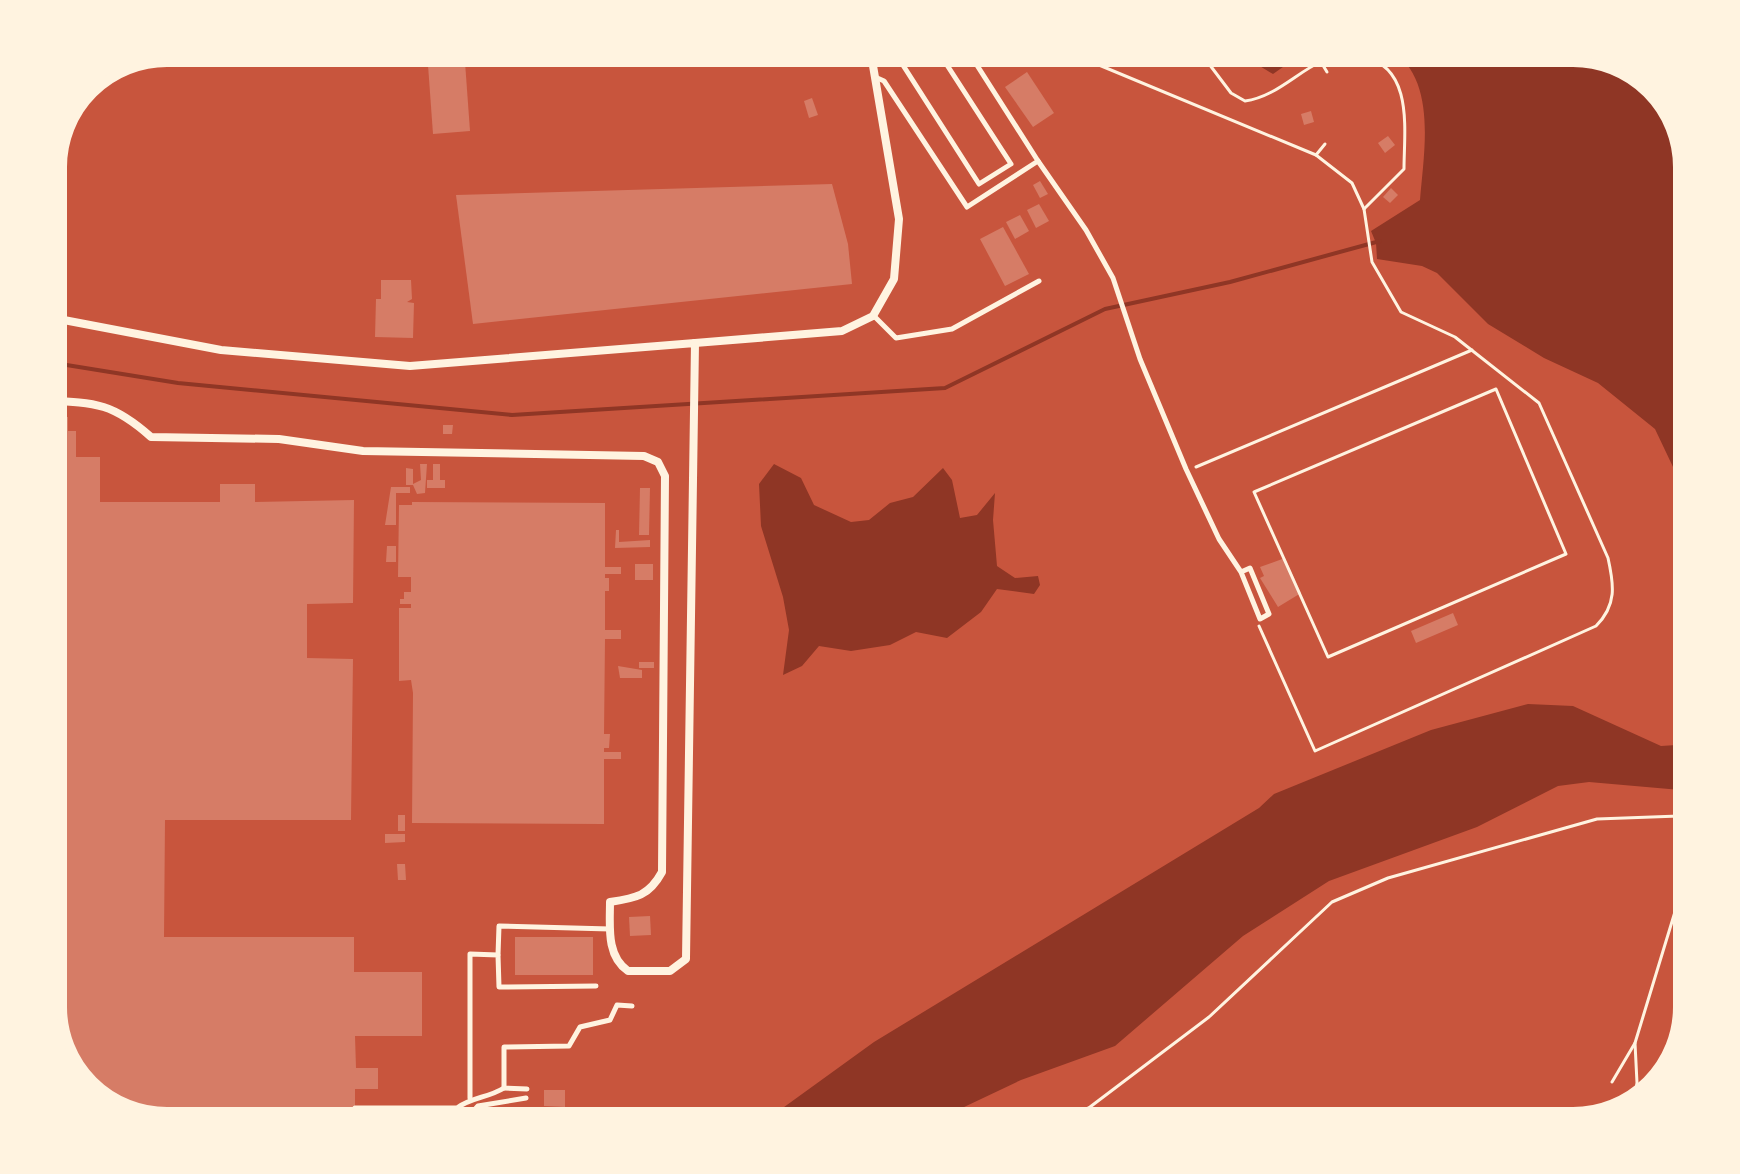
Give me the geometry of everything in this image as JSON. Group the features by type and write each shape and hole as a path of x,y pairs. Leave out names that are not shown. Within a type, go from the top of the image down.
{"street":[{"path":"62,320 221,350 410,366 842,331 873,316 894,279 899,219 872,62"},
{"path":"62,402 104,404 130,418 151,437 279,439 363,451 644,456 658,462 665,476 662,872 653,889 640,898 610,902 610,929 613,955 628,971 670,971 686,959 695,343"}],"lane":[{"path":"901,62 979,184 1011,164 945,62"},
{"path":"975,62 1086,230 1119,291 1127,322 1187,471 1219,539 1241,572 1260,619 1269,614 1250,568 1241,572"},
{"path":"875,77 884,81 967,207 1038,161"},
{"path":"873,316 896,338 952,329 1039,281"},
{"path":"596,986 499,987 499,926 610,929"},
{"path":"470,1098 470,954 498,955"},
{"path":"504,1088 504,1047 569,1046 580,1027 610,1020 617,1005 632,1006"},
{"path":"355,1108 457,1108 470,1098 489,1097 504,1088 527,1089"},
{"path":"473,1112 478,1106 526,1098"}],"path":[{"path":"1092,62 1316,155 1352,183 1364,209 1371,254 1391,301 1401,312 1455,337 1539,403 1608,558 1614,585 1609,613 1596,626 1315,751 1259,628 1260,619"},
{"path":"1208,62 1231,93 1245,101 1270,93 1321,62 1327,72"},
{"path":"1364,209 1404,169 1404,115 1396,79 1374,62"},
{"path":"1399,112 1404,115"},
{"path":"1316,155 1325,144"},
{"path":"1326,173 1330,166"},
{"path":"1187,471 1472,350"},
{"path":"1496,389 1566,554 1328,657 1254,492 1496,389"},
{"path":"1081,1112 1184,1037 1332,902 1388,878 1597,819 1678,816"},
{"path":"1612,1082 1635,1043 1678,902"},
{"path":"1635,1043 1636,1091"}],"shaded area":[{"path":"1253,62 1290,62 1273,74"},
{"path":"1405,62 1593,64 1631,80 1660,109 1674,140 1678,167 1678,477 1655,429 1598,383 1544,358 1488,324 1437,273 1422,266 1377,259 1371,231 1420,200 1425,138 1421,96 1415,77"},
{"path":"774,464 801,478 814,505 851,522 869,520 890,503 913,497 943,468 952,480 960,518 977,515 995,493 993,520 997,566 1015,578 1038,576 1040,585 1034,594 997,589 981,612 947,638 916,632 890,645 851,651 819,646 802,666 783,675 789,630 783,597 761,526 759,484"},
{"path":"1528,704 1573,706 1661,746 1678,745 1678,790 1589,782 1558,786 1477,827 1329,881 1243,936 1115,1046 1021,1080 954,1112 777,1112 874,1042 1259,808 1274,794 1431,730"}],"building":[{"path":"465,62 470,131 433,134 428,65"},
{"path":"1027,72 1054,113 1033,127 1005,87"},
{"path":"812,98 818,115 809,118 804,101"},
{"path":"1311,111 1314,122 1304,125 1301,114"},
{"path":"1388,136 1395,145 1385,153 1378,143"},
{"path":"1040,181 1048,194 1040,198 1033,185"},
{"path":"832,184 848,244 852,284 473,324 456,195"},
{"path":"1391,188 1398,195 1390,203 1383,197"},
{"path":"1039,204 1049,221 1036,228 1027,210"},
{"path":"1020,215 1029,231 1015,239 1006,222"},
{"path":"1003,227 1029,274 1005,286 980,239"},
{"path":"381,280 411,280 412,299 407,302 414,303 413,338 375,337 376,299 381,299"},
{"path":"62,417 68,417 68,431 76,431 76,457 100,457 100,502 220,502 220,484 255,484 255,502 354,500 353,603 307,604 307,658 353,659 351,820 165,820 164,937 354,937 354,972 422,972 422,1036 355,1036 356,1068 378,1068 378,1089 355,1089 355,1112 153,1111 121,1101 98,1086 76,1060 70,1047 62,1014"},
{"path":"443,425 453,425 452,434 443,434"},
{"path":"420,464 427,464 425,493 417,494 413,485 406,485 406,468 413,469 413,484 421,480"},
{"path":"433,464 440,464 440,480 445,480 445,488 427,488 427,480 433,480"},
{"path":"391,487 410,487 410,493 396,493 396,525 385,525"},
{"path":"640,488 650,488 649,535 639,535"},
{"path":"412,502 605,503 605,567 621,567 621,574 605,574 605,578 609,578 609,591 605,591 605,630 621,630 621,639 605,639 604,734 610,734 609,748 604,748 604,752 621,752 621,759 604,759 604,824 412,823 413,693 411,680 399,681 399,608 411,608 411,604 400,604 400,599 404,599 404,592 411,592 411,577 398,577 399,505 412,505"},
{"path":"616,530 619,530 619,542 650,540 650,547 615,548"},
{"path":"387,546 396,546 396,562 386,562"},
{"path":"1285,558 1301,593 1278,607 1260,578 1264,576 1260,567"},
{"path":"635,564 653,564 653,580 635,580"},
{"path":"1453,613 1458,625 1416,643 1411,631"},
{"path":"639,662 654,662 654,668 639,668"},
{"path":"618,666 642,670 642,678 620,678"},
{"path":"398,815 405,815 405,831 398,831"},
{"path":"385,834 405,834 405,842 385,843"},
{"path":"397,864 405,864 406,880 398,880"},
{"path":"650,916 651,935 630,936 629,917"},
{"path":"515,937 593,937 593,975 515,975"},
{"path":"544,1090 565,1090 565,1107 544,1106"}],"waterway":[{"path":"62,364 178,383 512,415 945,388 1105,309 1230,282 1380,241"}]}
